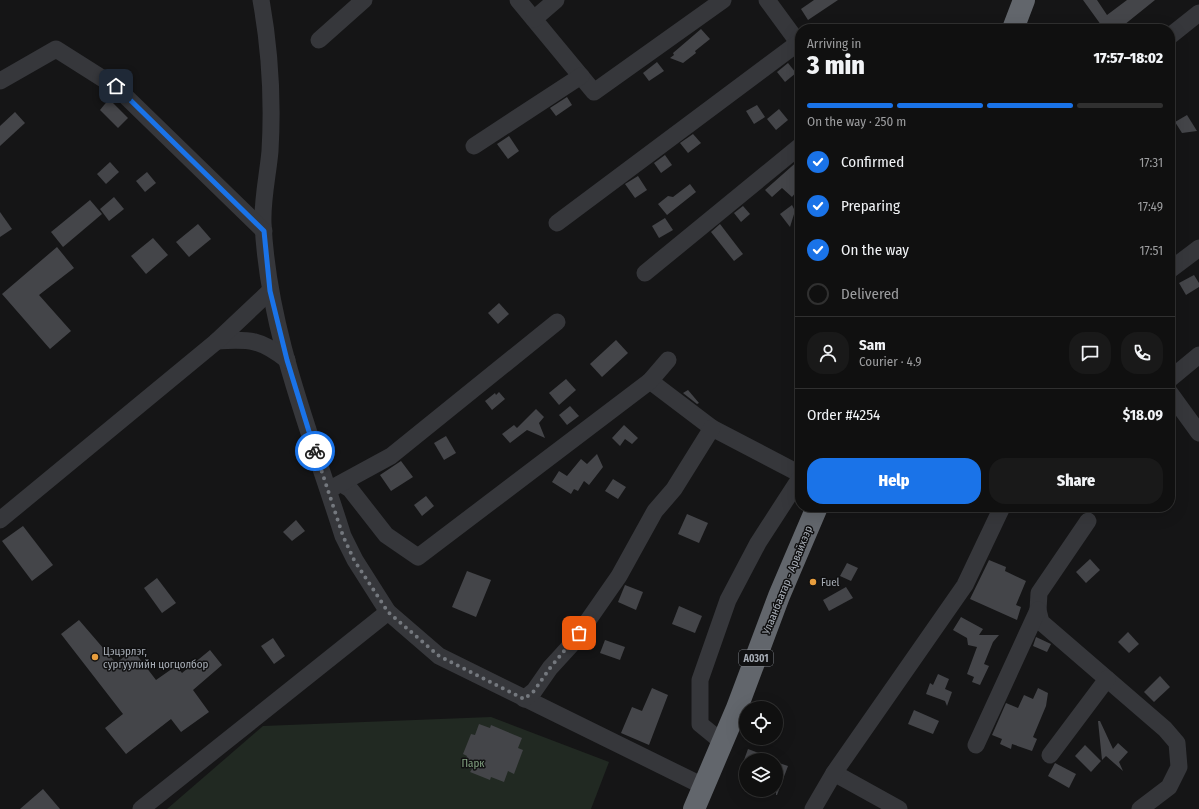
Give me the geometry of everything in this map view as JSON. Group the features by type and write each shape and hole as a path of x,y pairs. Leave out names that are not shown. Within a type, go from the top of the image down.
{"highway":[{"path":"1014,24 1024,0"},
{"name":"Улаанбаатар - Арвайхээр","path":"694,809 737,708 779,596 815,512"}],"street":[{"path":"261,0 266,29 272,96 270,151 263,222 270,291 287,360 335,487 343,536 354,560 388,612 439,656 703,786"},
{"path":"319,40 364,0"},
{"path":"518,0 594,92 723,0"},
{"path":"534,19 556,0"},
{"path":"767,0 795,38"},
{"path":"1175,32 1199,13"},
{"path":"556,223 795,47"},
{"path":"0,81 56,49 116,86 264,231"},
{"path":"474,146 581,76"},
{"path":"644,273 795,150"},
{"path":"1175,266 1199,248"},
{"path":"0,520 217,341 270,291"},
{"path":"335,487 390,456 558,322"},
{"path":"217,341 253,341 270,347 287,360"},
{"path":"1175,375 1199,355"},
{"path":"335,487 350,489 386,536 418,557 650,381 668,360"},
{"path":"650,381 712,428 795,471"},
{"path":"1175,400 1199,433"},
{"path":"524,699 534,691 550,668 572,645 619,576 655,511 674,489 712,428"},
{"path":"722,742 700,724 700,680 728,600 758,543 795,486"},
{"path":"813,809 834,773 965,585 1000,512"},
{"path":"1088,522 1039,593 1038,610 1041,622 1165,729 1176,743 1179,767 1169,787 1140,809"},
{"path":"976,745 1038,610"},
{"path":"141,809 388,612"},
{"path":"1050,754 1107,679"},
{"path":"834,773 898,809"}],"green space":[{"name":"Парк","path":"491,717 609,762 591,809 167,809 263,726"}],"building":[{"path":"814,0 838,0 808,20 801,9"},
{"path":"1083,0 1097,0 1107,15 1127,0 1155,0 1125,24 1100,24"},
{"path":"701,29 710,39 695,51 696,53 683,63 670,58 674,55 673,53"},
{"path":"657,62 664,71 649,81 643,73"},
{"path":"788,63 795,74 785,82 777,72"},
{"path":"567,97 572,105 556,116 550,108"},
{"path":"109,99 128,118 118,128 100,110"},
{"path":"757,105 765,117 754,124 746,111"},
{"path":"779,109 788,120 776,130 767,119"},
{"path":"15,112 25,123 0,146 0,126"},
{"path":"1187,115 1197,131 1182,133 1175,122"},
{"path":"693,134 701,143 688,153 680,143"},
{"path":"509,136 519,151 508,159 497,144"},
{"path":"665,155 672,165 661,173 654,163"},
{"path":"110,162 119,172 106,184 97,174"},
{"path":"795,163 795,193 792,197 782,188 772,197 765,190"},
{"path":"147,172 156,183 145,192 136,181"},
{"path":"638,176 647,190 635,198 625,184"},
{"path":"690,184 696,192 667,215 658,204 668,196 673,197"},
{"path":"114,197 124,209 109,221 100,209"},
{"path":"90,200 102,214 63,247 51,232"},
{"path":"792,205 795,211 790,227 780,214"},
{"path":"743,206 750,214 741,222 734,213"},
{"path":"0,212 12,229 0,237"},
{"path":"665,218 673,230 659,238 652,226"},
{"path":"198,224 211,239 189,257 176,242"},
{"path":"720,224 743,254 734,261 711,232"},
{"path":"153,238 168,255 146,274 131,256"},
{"path":"57,247 74,268 39,295 71,331 50,349 2,294"},
{"path":"1194,275 1199,283 1199,287 1186,295 1179,283"},
{"path":"499,303 509,314 498,324 488,313"},
{"path":"616,340 628,353 602,377 590,364"},
{"path":"566,379 576,390 559,405 549,393"},
{"path":"688,390 699,403 697,404 683,393"},
{"path":"499,392 505,399 492,410 485,401 495,393 496,395"},
{"path":"570,406 579,416 567,425 559,415"},
{"path":"536,409 544,417 539,423 545,438 527,430 510,443 502,434 514,425 517,428"},
{"path":"624,425 638,438 632,444 625,439 620,446 612,438"},
{"path":"446,436 456,453 444,460 434,443"},
{"path":"597,454 603,467 589,485 584,481 578,491 574,489 571,494 552,482 559,471 567,476 581,459 587,464"},
{"path":"401,461 413,477 391,491 380,475"},
{"path":"613,479 626,487 618,499 605,491"},
{"path":"426,496 434,506 422,516 414,505"},
{"path":"687,514 708,523 699,543 678,534"},
{"path":"296,520 305,531 292,541 283,532"},
{"path":"23,526 53,565 32,581 2,541"},
{"path":"1090,559 1100,570 1086,583 1076,572"},
{"path":"989,560 1006,567 1005,571 1026,581 1016,605 1021,607 1017,620 970,599"},
{"path":"847,563 858,568 851,581 840,576"},
{"path":"467,571 491,580 476,617 452,607"},
{"path":"157,578 176,603 162,613 144,588"},
{"path":"625,585 643,592 636,610 618,602"},
{"path":"846,587 853,598 829,611 823,600"},
{"path":"679,606 702,616 695,633 672,624"},
{"path":"961,617 983,629 979,635 999,635 993,642 984,664 989,666 980,685 972,682 974,677 967,674 977,647 968,645 967,638 953,630"},
{"path":"79,620 116,663 133,650 156,680 176,666 182,673 210,650 222,665 193,690 209,712 181,732 171,719 126,754 105,728 123,714 61,634"},
{"path":"1128,632 1139,644 1129,653 1118,642"},
{"path":"1036,637 1051,644 1047,652 1033,646"},
{"path":"273,638 285,656 274,664 261,646"},
{"path":"605,640 625,647 620,660 600,653"},
{"path":"938,674 949,679 945,689 952,692 947,706 945,701 926,694 930,683 933,685"},
{"path":"1160,676 1170,687 1154,702 1144,692"},
{"path":"652,688 668,695 649,745 621,733 632,707 642,711"},
{"path":"1038,688 1048,693 1046,706 1033,737 1037,739 1032,751 1012,744 1011,749 1000,744 1002,739 992,735 1006,703 1018,708 1024,695 1033,699"},
{"path":"914,710 939,721 933,734 908,724"},
{"path":"1098,721 1100,721 1113,749 1118,743 1128,752 1119,762 1123,771 1106,756 1102,760"},
{"path":"479,724 490,728 491,725 522,738 518,748 523,750 514,774 508,771 504,782 491,777 490,780 470,772 472,769 463,766 467,756 463,754 471,734 475,735"},
{"path":"1085,745 1101,761 1091,772 1075,756"},
{"path":"748,749 759,753 747,753"},
{"path":"1055,763 1076,774 1069,788 1048,776"},
{"path":"783,764 788,766 783,779"},
{"path":"43,789 60,809 20,809"}],"way so far":[{"path":"315,451 343,536 354,560 388,612 417,639 439,656 524,699 534,691 550,668 572,645 579,633"}],"place":[{"name":"Fuel","path":"813,582"},
{"name":"Цэцэрлэг, сургуулийн цогцолбор","path":"95,657"}],"route":[{"path":"116,86 251,220 264,231 270,291 287,360 315,451"}]}
